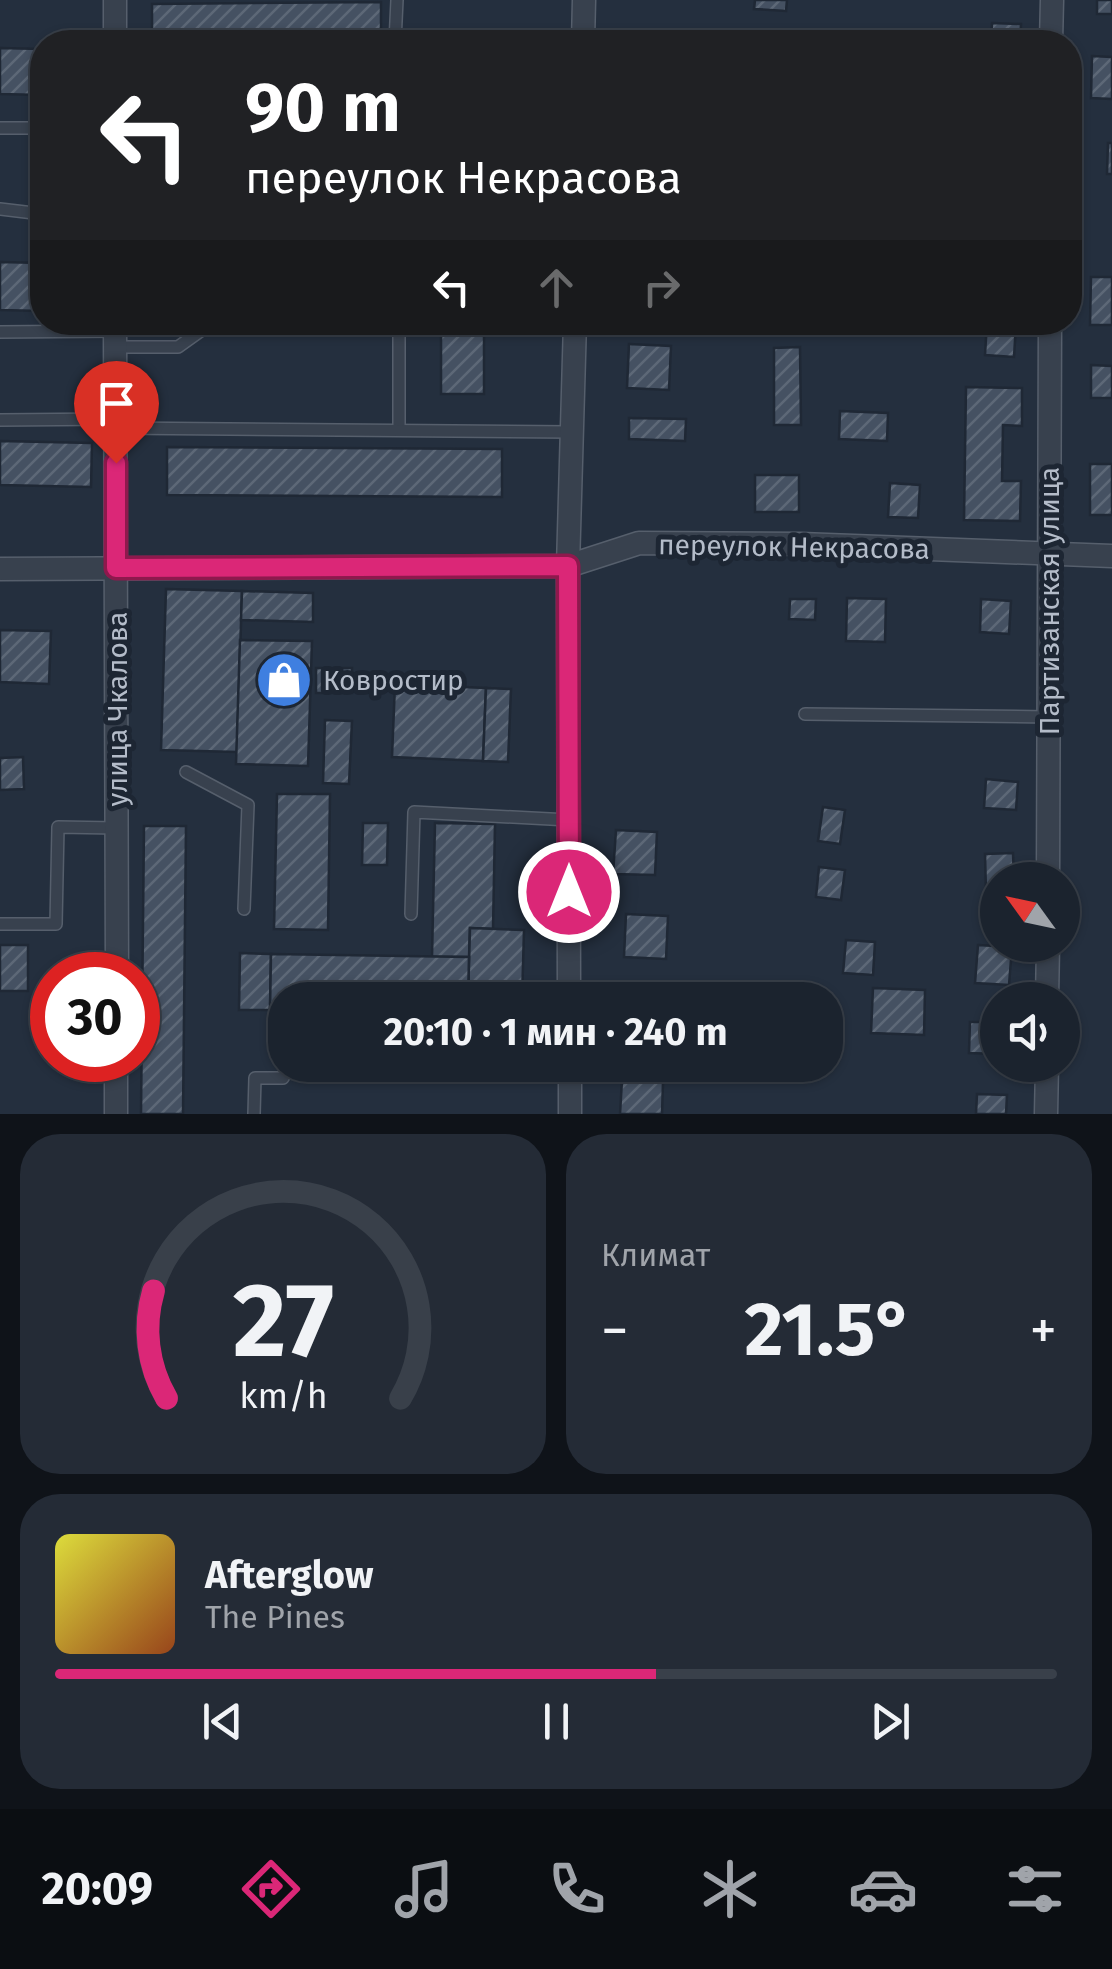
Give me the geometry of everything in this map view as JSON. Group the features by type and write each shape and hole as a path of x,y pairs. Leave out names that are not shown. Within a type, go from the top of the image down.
{"street":[{"path":"115,0 115,30"},
{"path":"583,30 584,0"},
{"path":"1051,30 1052,0"},
{"name":"улица Чкалова","path":"115,335 116,952"},
{"path":"570,982 568,566 575,335"},
{"name":"Партизанская улица","path":"1048,862 1050,335"},
{"name":"переулок Некрасова","path":"0,569 568,566 639,543 801,544 1112,556"},
{"path":"116,1082 116,1114"},
{"path":"570,1082 570,1114"},
{"path":"1046,1114 1047,1082"}],"lane":[{"path":"396,30 397,0"},
{"path":"0,128 30,128"},
{"path":"0,209 30,213"},
{"path":"0,332 30,333"},
{"path":"120,335 178,347 195,335"},
{"path":"399,335 399,430"},
{"path":"0,420 572,432"},
{"path":"804,714 1050,717"},
{"path":"186,772 248,805 244,909"},
{"path":"411,914 414,812 569,820"},
{"path":"0,924 56,924 58,827 117,828"},
{"path":"254,1114 255,1078 268,1078"}],"building":[{"path":"755,0 787,0 786,11 754,9"},
{"path":"1097,0 1112,0 1112,14 1097,14"},
{"path":"381,2 381,30 152,30 152,4"},
{"path":"992,23 1021,24 1021,30 992,30"},
{"path":"0,48 30,49 30,95 0,94"},
{"path":"1092,56 1112,57 1112,99 1091,98"},
{"path":"1108,143 1112,143 1112,174 1107,174"},
{"path":"0,262 30,263 30,311 0,310"},
{"path":"1091,277 1112,277 1112,325 1090,325"},
{"path":"441,335 484,335 484,394 441,394"},
{"path":"986,335 1015,335 1014,357 985,355"},
{"path":"629,344 671,346 669,390 627,388"},
{"path":"800,347 801,425 774,425 774,348"},
{"path":"1091,365 1112,366 1112,398 1091,398"},
{"path":"966,387 1022,388 1022,426 1003,425 1002,481 1021,481 1020,521 964,520"},
{"path":"840,411 888,413 887,441 839,439"},
{"path":"629,418 686,419 685,441 629,439"},
{"path":"0,441 92,443 91,487 0,485"},
{"path":"167,447 502,449 502,497 167,495"},
{"path":"1090,464 1112,464 1112,515 1090,515"},
{"path":"755,475 799,475 799,512 755,512"},
{"path":"890,483 920,485 918,518 888,517"},
{"path":"166,589 242,591 237,752 161,750"},
{"path":"242,591 313,593 313,622 241,620"},
{"path":"847,598 886,599 885,642 846,641"},
{"path":"790,599 816,599 815,620 789,619"},
{"path":"981,599 1011,601 1009,634 980,632"},
{"path":"0,630 51,631 49,684 0,682"},
{"path":"240,640 312,641 308,766 236,764"},
{"path":"316,668 352,668 352,693 316,693"},
{"path":"395,684 486,688 483,761 392,757"},
{"path":"486,688 511,689 508,762 483,761"},
{"path":"325,720 352,721 349,784 323,783"},
{"path":"23,757 24,789 0,790 0,758"},
{"path":"986,779 1018,782 1016,810 984,808"},
{"path":"277,794 330,794 328,930 274,929"},
{"path":"823,807 845,810 840,844 818,841"},
{"path":"363,823 388,823 387,865 362,865"},
{"path":"435,823 495,824 493,929 470,928 469,957 432,957"},
{"path":"144,826 186,826 183,1114 141,1114 141,1082 160,1082 160,952 143,952"},
{"path":"616,830 657,832 655,875 613,874"},
{"path":"1013,853 1013,862 985,862 985,854"},
{"path":"819,867 845,870 841,900 816,897"},
{"path":"626,914 668,916 666,959 624,957"},
{"path":"470,928 524,930 523,982 468,982"},
{"path":"846,940 875,942 873,975 843,973"},
{"path":"0,945 28,945 28,991 0,991"},
{"path":"978,945 980,962 1011,962 1009,982 975,983"},
{"path":"240,953 271,954 268,1010 239,1010"},
{"path":"271,954 469,957 468,982 270,982"},
{"path":"873,988 925,990 924,1035 871,1033"},
{"path":"970,1022 980,1022 980,1053 969,1053"},
{"path":"622,1082 663,1082 662,1114 620,1114"},
{"path":"977,1094 1007,1095 1006,1114 976,1114"}],"place":[{"name":"Ковростир","path":"284,680"}],"route":[{"path":"116,463 116,568 568,566 569,892"}]}
